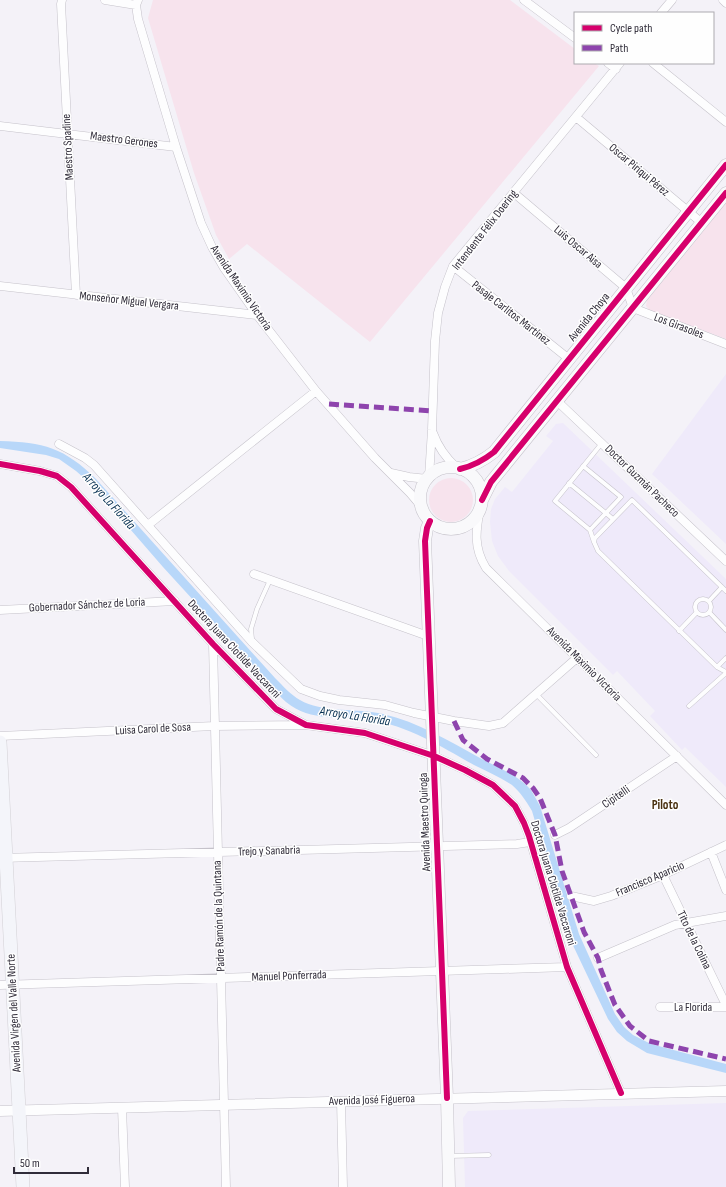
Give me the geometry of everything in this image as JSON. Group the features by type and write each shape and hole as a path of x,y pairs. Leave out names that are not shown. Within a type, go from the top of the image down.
{"main road":[{"name":"Avenida Choya","path":"458,468 476,464 494,452 726,165"},
{"path":"481,504 481,490 476,481 469,474 458,468 442,469 428,478 420,492 421,506 424,514 437,526 446,529 454,529 463,527 474,519 481,504 491,482 726,193"},
{"name":"Avenida Maestro Quiroga","path":"430,521 427,528 425,541 438,847 449,1187"},
{"name":"Avenida Virgen del Valle Norte","path":"0,742 6,985 19,1111 23,1187"}],"street":[{"name":"Maestro Spadine","path":"62,0 67,133 76,295"},
{"path":"105,0 137,3"},
{"path":"524,0 574,37"},
{"path":"662,12 672,0"},
{"path":"723,0 726,3"},
{"name":"Avenida Maximio Victoria","path":"137,3 138,19 176,147 201,223 212,247 224,268 257,315 316,390 421,506"},
{"path":"654,64 726,122"},
{"name":"Intendente Félix Doering","path":"428,478 432,430 435,341 438,313 444,288 453,266 618,66"},
{"name":"Oscar Piriqui Pérez","path":"576,117 702,223"},
{"name":"Maestro Gerones","path":"0,126 176,147"},
{"name":"Luis Oscar Aisa","path":"514,193 626,288"},
{"name":"Pasaje Carlitos Martínez","path":"453,266 569,359"},
{"name":"Monseñor Miguel Vergara","path":"0,286 257,315"},
{"path":"626,288 633,308"},
{"name":"Los Girasoles","path":"633,308 726,344"},
{"path":"148,525 316,390"},
{"name":"Doctor Guzmán Pacheco","path":"557,401 726,561"},
{"name":"Intendente Félix Doering","path":"432,430 440,448 450,461 458,468"},
{"path":"59,444 85,458 94,466 252,642 301,689 320,696 339,700 384,705 432,722 489,726 503,723 578,657"},
{"name":"Doctora Juana Clotilde Vaccaroni","path":"0,464 40,471 57,476 71,487 213,644 276,709 306,725 365,733 433,752 493,785 515,806 524,823 567,967 621,1093"},
{"path":"390,473 428,478"},
{"name":"Avenida Maximio Victoria","path":"481,504 476,536 480,558 486,568 578,657 726,805"},
{"path":"254,574 428,636"},
{"name":"Gobernador Sánchez de Loria","path":"0,610 175,601"},
{"name":"Padre Ramón de la Quintana","path":"213,644 226,1187"},
{"name":"Luisa Carol de Sosa","path":"0,736 214,726 306,725"},
{"name":"Cipitelli","path":"555,835 569,828 677,756"},
{"name":"Trejo y Sanabria","path":"3,858 438,847 517,844 530,842"},
{"name":"Francisco Aparicio","path":"571,896 594,901 612,896 663,875 726,844"},
{"path":"711,852 723,873 726,890"},
{"name":"Tito de la Colina","path":"663,875 726,1006"},
{"path":"598,958 675,925 685,922 726,916"},
{"name":"Manuel Ponferrada","path":"6,985 567,967"},
{"name":"La Florida","path":"660,1007 726,1006"},
{"name":"Avenida José Figueroa","path":"0,1111 726,1091"},
{"path":"341,1101 343,1187"},
{"path":"122,1108 125,1187"}],"lane":[{"path":"602,442 555,501 590,530 598,551 717,667 726,672 689,706"},
{"path":"583,466 621,497 590,530"},
{"path":"569,483 613,520"},
{"path":"594,542 595,538 632,500 726,591"},
{"path":"252,642 251,629 257,609 270,579"},
{"path":"709,601 722,587"},
{"path":"697,612 695,608 697,600 705,599 709,601"},
{"path":"697,612 704,615 709,612 711,608 709,601"},
{"path":"680,631 697,612"},
{"path":"709,612 726,630"},
{"path":"717,667 726,658"},
{"path":"536,694 596,755"},
{"path":"449,1156 490,1155"}],"shaded area":[{"path":"153,0 510,0 574,48 574,64 596,64 599,66 370,342 247,244 229,259 216,235 194,173 148,18"},
{"path":"726,202 726,339 649,310 646,306 647,300"},
{"path":"726,374 726,544 652,474"},
{"path":"563,423 726,579 726,787 685,747 682,750 650,716 655,711 617,671 613,675 509,571 498,556 492,541 490,522 491,509 495,499 505,487 512,492 553,441 546,436 556,424"},
{"path":"451,478 463,482 469,488 473,500 469,512 463,518 451,522 439,518 433,512 429,500 433,488 439,482"},
{"path":"726,1103 726,1187 465,1187 463,1118 468,1111"}],"water":[{"name":"Arroyo La Florida","path":"0,441 41,445 74,460 85,469 96,479 275,678 297,698 318,707 373,712 396,717 433,733 507,772 526,785 531,790 540,806 579,934 615,1014 624,1027 633,1035 651,1044 726,1064 726,1073 647,1053 627,1041 617,1032 608,1019 569,937 532,811 523,797 512,785 437,744 398,727 371,720 316,716 296,709 280,696 163,567 91,484 59,459 46,455 0,448"}],"marked path":[{"path":"329,404 432,411"},
{"path":"454,721 463,740 487,759 523,778 540,798 555,835 562,871 584,932 598,958 601,970 615,1005 630,1026 649,1041 726,1059"}],"cycle path":[{"path":"460,469 478,462 494,452 726,165"},
{"path":"482,500 491,482 726,193"},
{"path":"0,464 40,471 57,476 71,487 213,644 276,709 306,725 365,733 434,756 493,785 515,806 529,836 567,967 621,1093"},
{"path":"430,521 427,528 425,541 447,1098"}],"district":[{"name":"Piloto","path":"665,805"}]}
